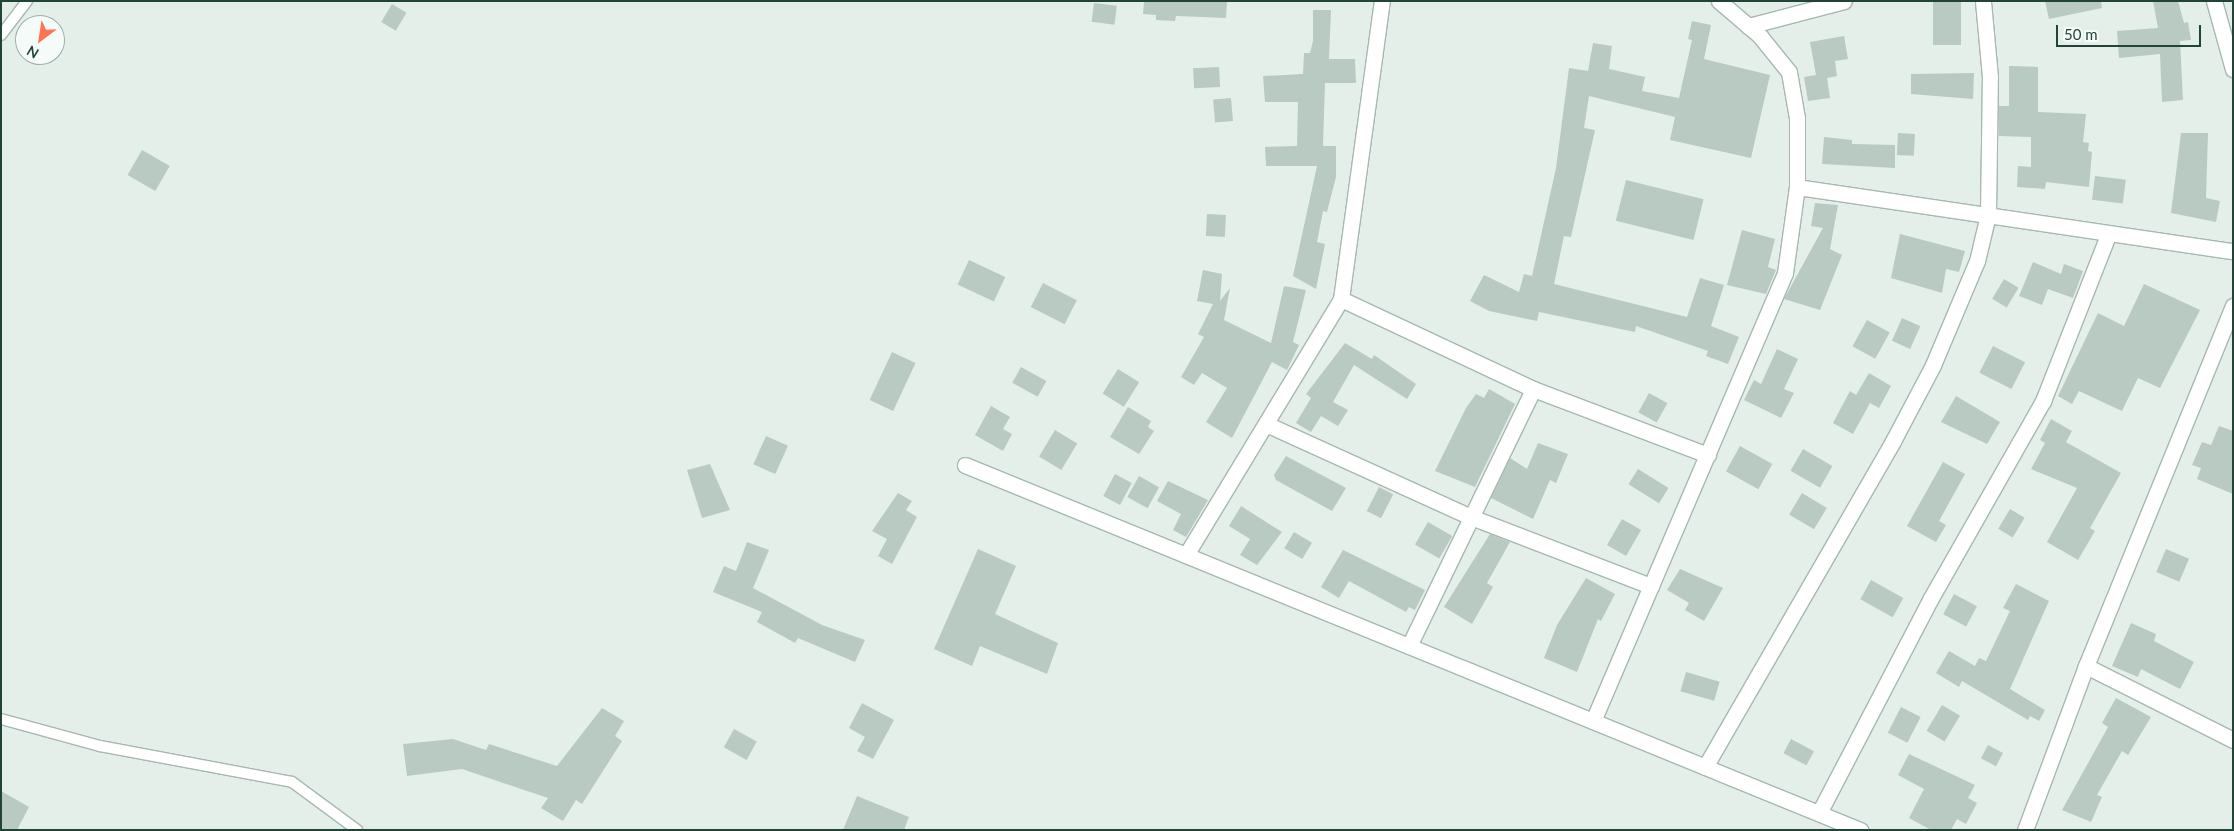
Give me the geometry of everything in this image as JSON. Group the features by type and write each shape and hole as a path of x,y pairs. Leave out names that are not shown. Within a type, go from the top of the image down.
{"street":[{"path":"1186,555 1341,299 1382,1"},
{"path":"1593,721 1785,273 1797,187 1797,118 1789,72 1748,26 1719,1"},
{"path":"1748,26 1844,1"},
{"path":"1705,767 1933,365 1977,261 1988,215 1990,77 1982,1"},
{"path":"2214,1 2233,70"},
{"path":"1797,187 2108,235 2233,251"},
{"path":"1819,813 1931,598 2043,401 2108,235"},
{"path":"1341,299 1533,389 1708,455"},
{"path":"2025,830 2086,666 2233,306"},
{"path":"1409,646 1533,389"},
{"path":"1266,424 1471,516 1651,586"},
{"path":"965,465 1860,830"},
{"path":"2086,666 2233,740"}],"lane":[{"path":"1,35 27,1"},
{"path":"1,719 100,746 292,782 357,830"}],"building":[{"path":"1144,1 1227,1 1226,18 1176,16 1175,21 1156,20 1156,15 1143,14"},
{"path":"1933,1 1961,1 1961,45 1933,45"},
{"path":"2045,1 2101,1 2102,8 2049,19"},
{"path":"2153,1 2178,1 2184,23 2188,22 2191,40 2180,41 2183,100 2162,102 2160,54 2119,58 2117,31 2158,28"},
{"path":"1094,3 1117,6 1115,25 1092,22"},
{"path":"392,4 407,13 396,31 381,22"},
{"path":"1313,10 1331,10 1329,59 1355,59 1356,83 1325,83 1323,146 1336,146 1336,177 1327,212 1323,211 1317,242 1325,244 1316,289 1293,276 1317,166 1266,166 1265,147 1297,146 1298,102 1265,102 1263,76 1303,74 1304,53 1310,53 1313,41"},
{"path":"1692,21 1711,25 1704,59 1770,75 1751,158 1670,140 1675,117 1589,96 1584,128 1595,130 1571,237 1564,236 1554,284 1687,317 1700,278 1724,285 1711,326 1739,337 1728,364 1706,356 1708,351 1636,326 1635,332 1539,312 1537,321 1489,311 1470,301 1484,275 1519,292 1524,274 1532,276 1556,168 1569,68 1588,71 1593,43 1612,46 1609,69 1645,77 1642,91 1679,98 1692,40 1688,39"},
{"path":"1844,36 1848,59 1835,61 1837,76 1827,78 1830,98 1808,101 1804,77 1816,75 1810,42"},
{"path":"2009,66 2038,67 2038,112 2086,114 2083,142 2089,143 2088,151 2092,152 2089,187 2046,182 2045,189 2017,187 2018,166 2031,167 2031,137 1999,136 1999,106 2009,106"},
{"path":"1219,67 1220,87 1194,88 1193,68"},
{"path":"1974,73 1973,99 1911,94 1911,74"},
{"path":"1231,98 1233,121 1215,122 1213,100"},
{"path":"1898,133 1915,134 1914,156 1897,155"},
{"path":"2181,133 2208,133 2206,198 2220,201 2216,222 2171,213"},
{"path":"1824,137 1852,140 1852,144 1895,145 1895,168 1822,164"},
{"path":"142,150 170,166 155,191 128,175"},
{"path":"2095,176 2126,180 2123,204 2092,200"},
{"path":"1626,180 1704,199 1693,240 1616,221"},
{"path":"1815,203 1838,205 1830,249 1842,255 1820,310 1784,299 1823,228 1811,226"},
{"path":"1207,214 1226,215 1225,237 1206,236"},
{"path":"1742,230 1775,239 1768,267 1776,270 1766,294 1727,285"},
{"path":"1900,234 1965,251 1959,272 1946,269 1942,293 1891,278"},
{"path":"969,260 1005,277 994,301 958,284"},
{"path":"2033,262 2061,274 2064,264 2083,271 2073,298 2048,289 2042,305 2019,296"},
{"path":"1203,270 1222,274 1220,301 1230,288 1224,320 1271,343 1284,286 1306,290 1293,342 1299,345 1287,370 1272,362 1232,438 1206,422 1227,388 1202,373 1194,385 1181,377 1204,337 1198,334 1213,304 1197,301"},
{"path":"2004,279 2019,288 2007,307 1992,299"},
{"path":"1043,283 1077,300 1065,324 1031,307"},
{"path":"2144,284 2200,310 2160,388 2138,378 2122,411 2079,391 2072,404 2058,396 2098,313 2124,326"},
{"path":"1902,318 1920,326 1910,349 1892,341"},
{"path":"1867,320 1890,333 1875,359 1852,346"},
{"path":"1345,343 1372,359 1374,355 1416,384 1407,399 1354,365 1333,402 1348,410 1338,426 1321,416 1311,432 1296,423 1311,398 1306,394"},
{"path":"1993,346 2025,362 2011,389 1979,373"},
{"path":"1777,349 1798,359 1784,389 1794,393 1781,418 1744,400 1754,380 1761,384"},
{"path":"892,352 916,363 893,411 870,400"},
{"path":"1021,367 1046,381 1038,397 1012,383"},
{"path":"1118,369 1139,382 1124,407 1103,394"},
{"path":"1869,373 1891,386 1879,408 1870,403 1853,434 1833,423 1850,391 1856,395"},
{"path":"1489,389 1515,404 1475,487 1435,471 1466,408 1476,394 1484,398"},
{"path":"1649,393 1667,403 1657,422 1638,412"},
{"path":"1956,396 2000,422 1987,444 1941,422"},
{"path":"991,406 1010,417 1003,429 1012,434 1003,451 975,435"},
{"path":"1128,407 1151,421 1148,427 1154,431 1139,454 1110,437"},
{"path":"2051,419 2072,431 2066,442 2121,473 2090,528 2095,531 2078,560 2047,542 2077,488 2031,469 2045,443 2040,440"},
{"path":"2219,426 2233,431 2233,494 2197,479 2201,468 2192,465 2202,442 2211,445"},
{"path":"1055,430 1077,443 1061,470 1039,457"},
{"path":"766,436 788,446 775,474 753,464"},
{"path":"1538,443 1568,454 1556,483 1550,480 1533,519 1491,498 1510,458 1527,469"},
{"path":"1740,446 1772,464 1758,489 1726,471"},
{"path":"1803,449 1832,466 1820,488 1790,471"},
{"path":"1286,456 1346,488 1332,511 1276,480 1274,475"},
{"path":"1943,462 1965,474 1939,521 1946,525 1936,542 1907,526"},
{"path":"710,464 730,510 702,518 687,470"},
{"path":"1638,469 1669,488 1659,503 1628,484"},
{"path":"1115,474 1132,483 1120,505 1103,496"},
{"path":"1139,476 1159,487 1147,508 1127,497"},
{"path":"1168,481 1208,500 1186,537 1173,530 1181,514 1157,501"},
{"path":"1379,487 1393,494 1381,518 1367,511"},
{"path":"898,493 912,501 906,510 917,517 892,564 878,556 887,539 872,531"},
{"path":"1802,493 1827,508 1814,529 1789,514"},
{"path":"1241,506 1282,532 1257,565 1240,555 1250,539 1229,526"},
{"path":"2010,509 2025,518 2013,537 1998,529"},
{"path":"1622,519 1641,530 1626,556 1607,545"},
{"path":"1428,522 1452,536 1439,559 1415,545"},
{"path":"1294,532 1312,543 1302,559 1284,548"},
{"path":"1490,534 1510,542 1487,583 1493,587 1472,624 1444,607"},
{"path":"747,542 769,550 753,588 822,625 865,640 855,662 798,638 795,643 757,622 762,612 713,592 724,566 736,571"},
{"path":"978,549 1016,566 995,614 1058,643 1047,674 980,646 972,666 934,649"},
{"path":"2166,549 2189,559 2179,582 2156,572"},
{"path":"1343,550 1425,590 1415,610 1409,607 1406,612 1349,581 1339,598 1321,587"},
{"path":"1680,569 1723,588 1704,621 1685,610 1689,603 1667,590"},
{"path":"1586,578 1615,594 1601,621 1598,619 1577,672 1544,658 1557,625"},
{"path":"1871,580 1903,598 1893,617 1860,599"},
{"path":"2016,584 2049,601 2010,689 2045,710 2039,721 2030,716 2028,720 1962,681 1959,687 1936,673 1949,651 1975,666 1979,658 1986,661 2010,611 2003,608"},
{"path":"1954,594 1977,606 1966,627 1943,614"},
{"path":"2131,623 2156,634 2154,641 2194,662 2180,689 2141,669 2138,677 2112,666"},
{"path":"1686,672 1720,682 1714,701 1680,691"},
{"path":"2116,698 2151,717 2128,755 2122,751 2097,795 2102,797 2091,822 2062,810 2108,727 2102,723"},
{"path":"862,703 894,720 873,759 857,751 865,737 849,728"},
{"path":"1942,705 1960,716 1945,742 1927,731"},
{"path":"1901,707 1921,717 1907,743 1888,733"},
{"path":"602,708 624,721 615,736 622,741 582,804 576,800 563,821 541,808 548,798 462,769 407,776 403,744 453,739 486,750 489,744 557,766"},
{"path":"734,729 757,742 747,760 724,747"},
{"path":"1791,739 1814,751 1806,765 1783,753"},
{"path":"1988,745 2003,753 1996,766 1981,758"},
{"path":"1909,754 1975,785 1968,798 1977,803 1966,824 1957,819 1951,830 1931,830 1909,818 1924,789 1898,775"},
{"path":"1,791 29,807 17,830 1,830"},
{"path":"857,796 909,817 904,830 843,830"}]}
